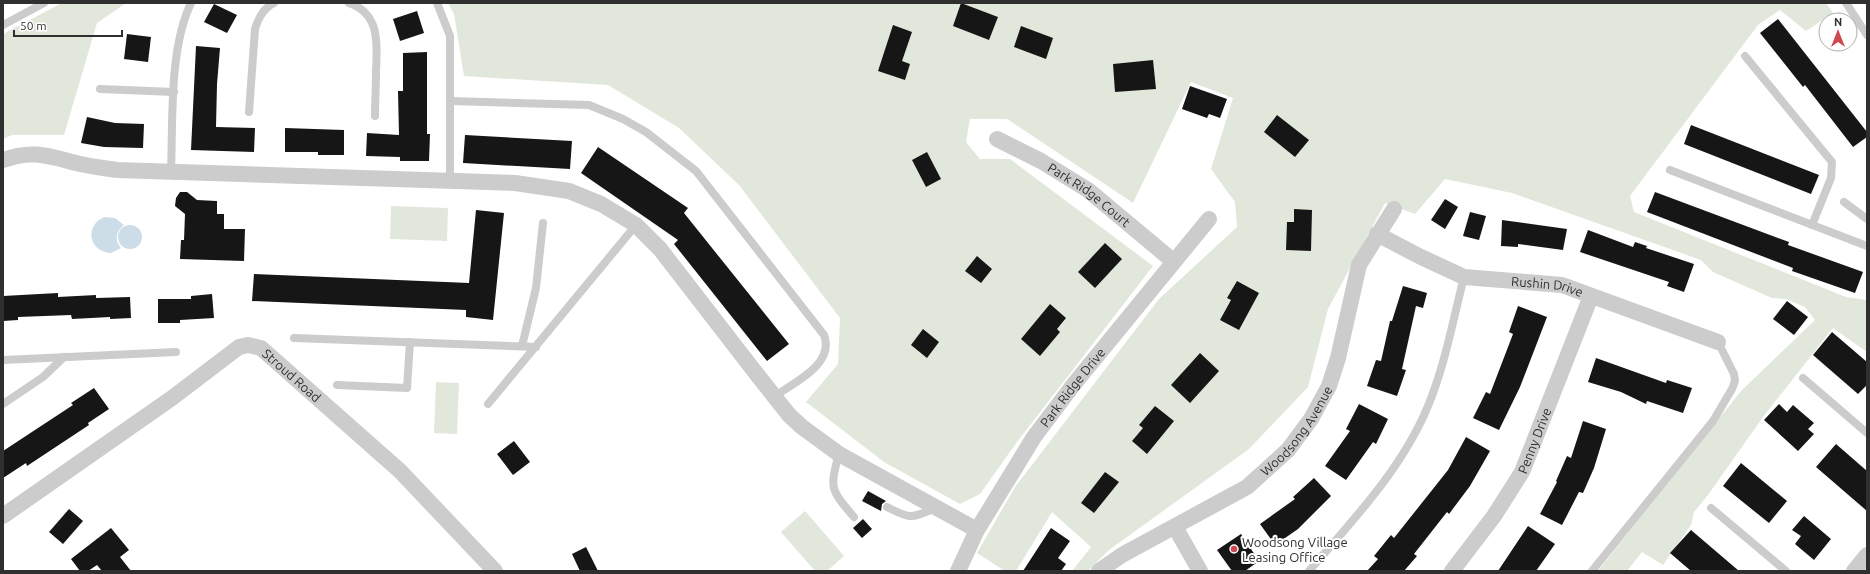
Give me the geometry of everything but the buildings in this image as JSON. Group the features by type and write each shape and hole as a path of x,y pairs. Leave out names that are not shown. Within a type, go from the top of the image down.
{"street":[{"name":"Park Ridge Court","path":"997,139 1041,161 1088,190 1173,261"},
{"path":"3,160 26,154 47,155 96,168 515,183 569,191 602,204 636,225 660,249 789,415 802,427 839,454 977,530"},
{"name":"Woodsong Avenue","path":"1099,571 1122,555 1247,487 1288,450 1311,419 1329,386 1338,358 1359,265 1394,209"},
{"name":"Park Ridge Drive","path":"958,571 977,530 1034,436 1173,261 1209,219"},
{"name":"Rushin Drive","path":"1377,234 1464,277 1562,285 1718,342"},
{"name":"Penny Drive","path":"1452,571 1494,516 1522,472 1591,296"},
{"name":"Stroud Road","path":"3,516 172,398 239,347 248,345 261,348 400,471 495,571"},
{"path":"1175,527 1200,571"},
{"path":"1854,571 1867,555"}],"lane":[{"path":"3,25 44,3"},
{"path":"172,171 176,58 184,19 191,3"},
{"path":"249,112 254,29 259,17 270,5 274,3"},
{"path":"349,3 359,7 368,16 375,29 377,45 375,116"},
{"path":"437,3 450,36 450,180"},
{"path":"1846,3 1867,35"},
{"path":"1745,56 1832,162 1830,178 1812,225"},
{"path":"100,89 174,92"},
{"path":"450,101 589,105 623,119 646,132 696,171 819,329 826,342 826,350 817,366 775,396"},
{"path":"1670,170 1867,246"},
{"path":"1844,202 1867,219"},
{"path":"522,346 536,288 543,223"},
{"path":"488,404 636,225"},
{"path":"1310,571 1379,487 1406,450 1428,406 1439,376 1464,277"},
{"path":"294,338 536,347"},
{"path":"337,385 407,388 410,342"},
{"path":"1592,571 1713,421 1732,389 1735,381 1734,374 1718,342"},
{"path":"3,360 176,352"},
{"path":"3,404 43,377 64,357"},
{"path":"1803,378 1867,433"},
{"path":"839,454 832,477 832,487 836,496 854,517"},
{"path":"887,507 905,516 913,517 936,508"},
{"path":"1711,508 1786,571"}],"shaded area":[{"path":"62,3 126,3 97,23 64,135 12,135 3,139 3,34"},
{"path":"448,3 1826,3 1832,12 1818,12 1818,23 1806,31 1780,10 1758,25 1630,196 1634,212 1846,297 1867,300 1867,352 1833,328 1763,417 1708,495 1694,512 1691,525 1663,565 1642,552 1627,571 1598,571 1741,391 1815,320 1805,307 1786,299 1772,298 1713,272 1701,260 1512,193 1445,179 1415,214 1385,203 1328,309 1308,387 1249,449 1109,550 1088,571 1072,571 1091,547 1052,512 1016,571 1005,571 977,553 1015,487 1159,299 1237,227 1235,202 1211,169 1233,98 1191,82 1133,203 1007,119 970,119 966,142 980,159 1010,159 1153,266 1017,442 980,494 960,504 884,462 806,402 838,364 840,318 739,185 679,128 608,85 464,76 454,14"},
{"path":"391,206 448,208 447,241 390,239"},
{"path":"104,217 115,218 124,225 119,230 117,236 117,242 121,248 111,253 104,252 98,248 94,244 92,238 94,226"},
{"path":"125,225 135,225 142,232 142,242 135,249 125,249 118,242 118,232"},
{"path":"436,382 459,383 457,434 434,433"},
{"path":"805,511 844,556 827,571 815,571 781,532"}],"place":[{"name":"Woodsong Village Leasing Office","path":"1234,549"}]}
